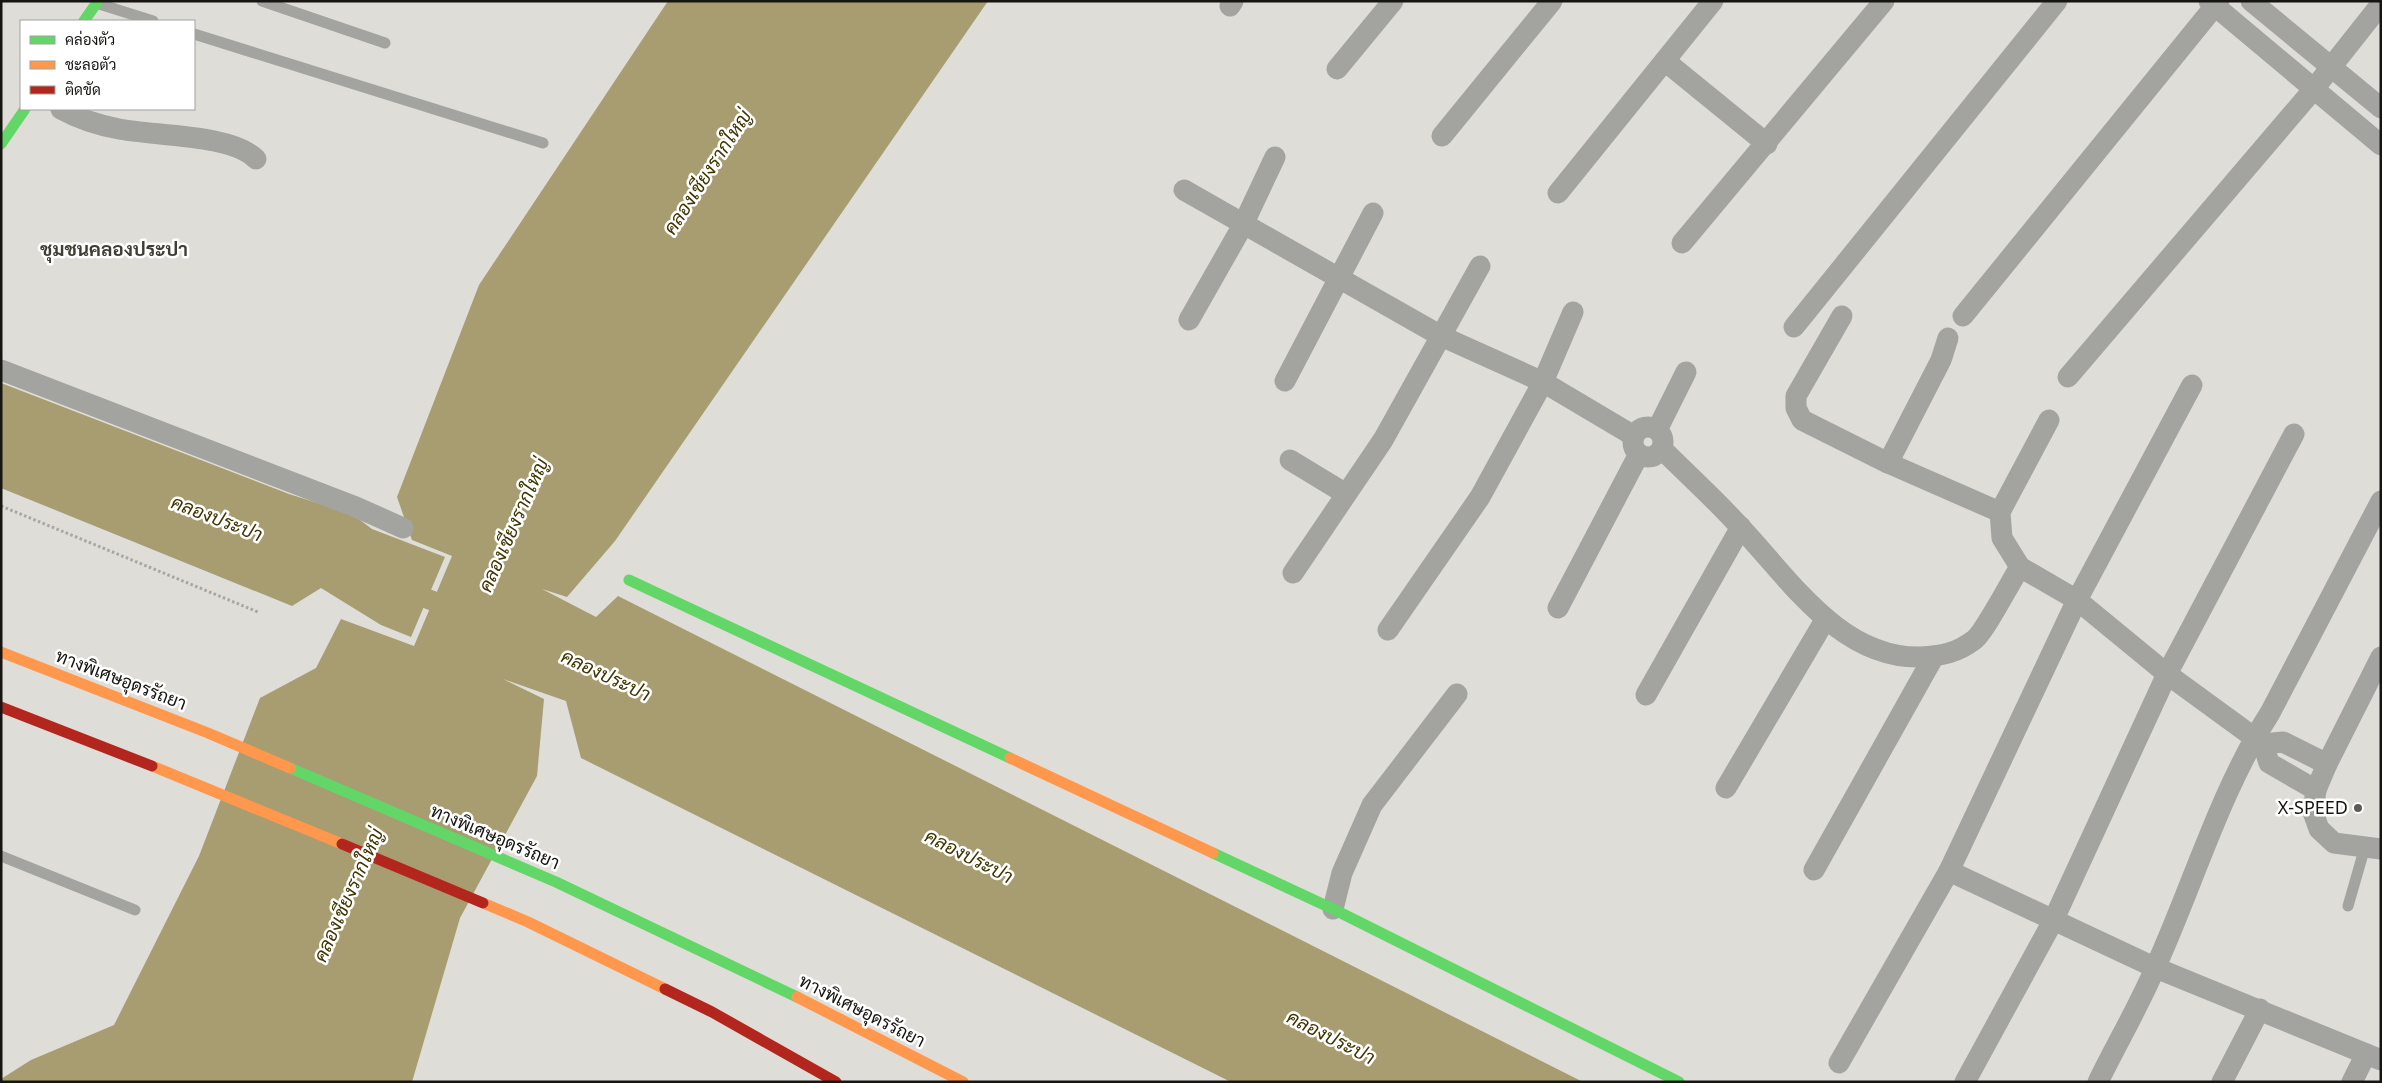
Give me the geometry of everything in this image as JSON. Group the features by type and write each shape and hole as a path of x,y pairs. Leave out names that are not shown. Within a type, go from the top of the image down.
{"main road":[{"path":"85,20 97,2"},
{"path":"1,144 24,110"},
{"path":"629,580 1333,909 1679,1082"},
{"name":"ทางพิเศษอุดรรัถยา","path":"1,652 208,733 556,882 746,971 962,1082"},
{"path":"1,707 191,781 528,922 712,1012 836,1082"}],"street":[{"path":"1337,70 1393,1"},
{"path":"1442,136 1552,1"},
{"path":"1558,193 1713,1"},
{"path":"1682,243 1767,144 1884,1"},
{"path":"1794,327 2057,1"},
{"path":"2250,1 2381,108"},
{"path":"1963,316 2214,3 2313,90 2381,145"},
{"path":"2068,377 2313,90 2381,4"},
{"path":"1665,61 1767,144"},
{"path":"63,110 77,117 120,129 226,143 256,159"},
{"path":"1188,320 1242,225 1275,157"},
{"path":"1184,190 1242,225 1441,336 1543,382 1637,445 1644,457 1654,456 1686,372"},
{"path":"1285,381 1373,213"},
{"path":"1293,573 1383,440 1480,266"},
{"path":"1388,630 1480,497 1543,382 1573,312"},
{"path":"1842,316 1796,396 1796,408 1802,420 1888,463 2000,512"},
{"path":"1888,463 1925,395 1941,360 1948,338"},
{"path":"1,370 356,507 403,528"},
{"path":"1839,1063 1949,871 2077,600 2192,385"},
{"path":"2049,420 2000,512 2002,538 2020,567 2077,600 2168,674 2258,741 2269,763 2316,790"},
{"path":"1965,1082 2053,921 2168,674 2294,434"},
{"path":"1659,439 1826,620 1861,644 1906,657 1934,656 1957,652 1976,639 2020,567"},
{"path":"1558,608 1637,445"},
{"path":"1290,460 1346,494"},
{"path":"2098,1082 2156,968 2234,780 2258,741 2270,713 2381,501"},
{"path":"1646,695 1741,527"},
{"path":"1726,788 1826,620"},
{"path":"1814,870 1934,656"},
{"path":"2373,848 2334,843 2319,829 2313,812 2316,790 2327,764 2381,657"},
{"path":"1333,909 1342,873 1372,805 1457,694"},
{"path":"2258,741 2283,742 2327,764"},
{"path":"1949,871 2156,968 2374,1057 2352,1082"},
{"path":"2222,1082 2260,1009"}],"lane":[{"path":"262,1 385,43"},
{"path":"97,2 150,20"},
{"path":"195,34 543,143"},
{"path":"2348,906 2373,848"},
{"path":"1,856 135,910"}],"path":[{"path":"1,506 258,612"}],"water":[{"name":"คลองเชียงรากใหญ่","path":"668,1 988,1 615,541 567,597 542,589 596,617 618,596 1583,1082 1231,1082 581,758 566,701 503,679 544,699 537,776 460,918 412,1082 1,1082 1,1079 31,1060 114,1025 199,856 260,698 316,668 341,619 414,646 452,556 412,540 397,497 479,285"},
{"path":"1,383 289,494 352,514 372,529 445,557 411,637 381,625 321,588 292,606 1,488"}],"waterway":[{"name":"คลองประปา","path":"402,589 433,601"}],"traffic: fast":[{"path":"85,20 98,1"},
{"path":"1,144 24,110"},
{"path":"629,580 1010,758"},
{"path":"290,768 556,882 797,997"},
{"path":"1213,853 1333,909 1679,1082"}],"traffic: slow":[{"path":"1,652 208,733 290,768"},
{"path":"1010,758 1213,853"},
{"path":"152,766 342,844"},
{"path":"483,903 528,922 665,989"},
{"path":"797,997 963,1082"}],"traffic: jam":[{"path":"1,707 152,766"},
{"path":"342,844 483,903"},
{"path":"665,989 712,1012 836,1082"}],"place":[{"name":"X-SPEED","path":"2358,808"}],"district":[{"name":"ชุมชนคลองประปา","path":"114,249"}]}
